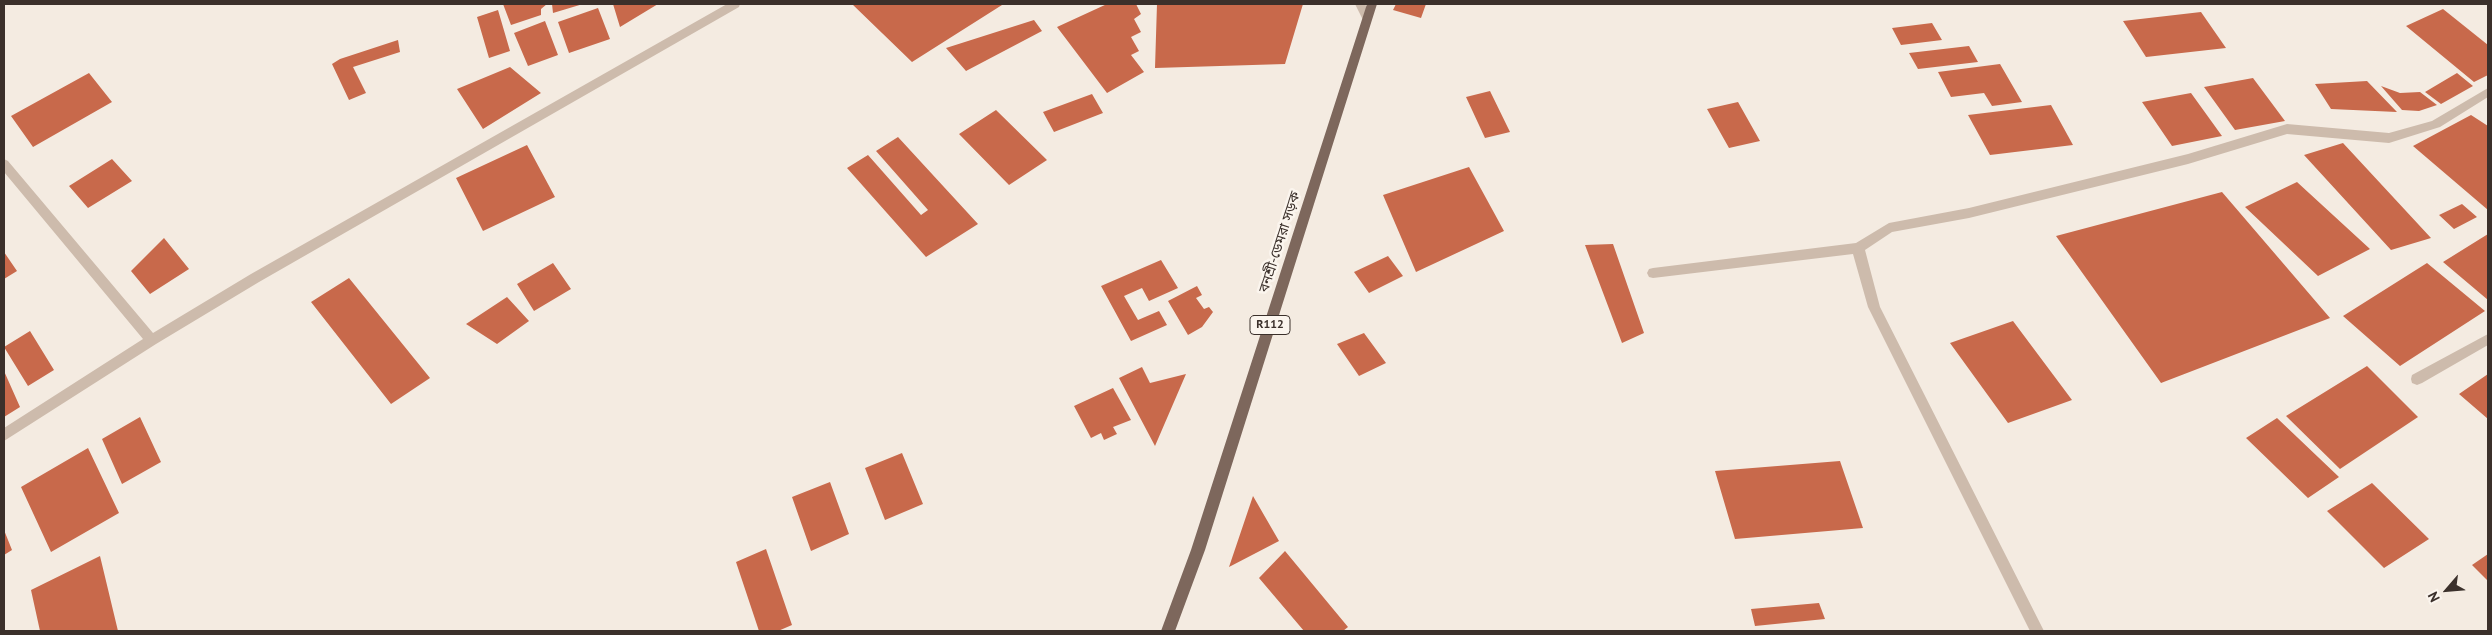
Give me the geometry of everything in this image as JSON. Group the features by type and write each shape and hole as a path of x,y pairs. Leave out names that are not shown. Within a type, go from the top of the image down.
{"main road":[{"name":"বনশ্রী-ডেমরা সড়ক","path":"1168,631 1198,550 1372,4"}],"street":[{"path":"4,434 152,340 255,278 735,4"},
{"path":"1360,4 1367,17"},
{"path":"1653,273 1858,248 1889,228 1969,212 2188,159 2287,129 2389,138 2436,124 2488,92"},
{"path":"4,164 152,340"},
{"path":"1858,248 1874,307 2037,631"},
{"path":"2417,379 2488,339"}],"building":[{"path":"503,4 547,4 541,9 541,15 511,25"},
{"path":"552,4 583,4 553,13"},
{"path":"613,4 658,4 620,27"},
{"path":"852,4 1001,4 1002,5 912,62"},
{"path":"1107,4 1136,4 1141,14 1134,19 1141,32 1131,37 1139,51 1131,55 1144,72 1107,93 1057,27"},
{"path":"1157,4 1303,4 1285,64 1155,68"},
{"path":"1396,4 1426,4 1421,18 1393,10"},
{"path":"598,8 610,39 569,53 558,22"},
{"path":"2443,9 2488,45 2488,75 2474,82 2406,26"},
{"path":"498,10 510,51 489,58 477,17"},
{"path":"2201,12 2226,48 2146,57 2123,21"},
{"path":"1034,20 1042,31 966,71 946,48"},
{"path":"545,21 558,55 528,66 514,33"},
{"path":"1932,23 1942,40 1901,45 1892,28"},
{"path":"398,40 400,52 353,67 366,93 349,100 332,64 340,59"},
{"path":"1969,46 1978,62 1918,69 1909,53"},
{"path":"2000,64 2022,102 1992,106 1984,93 1951,97 1938,72"},
{"path":"510,67 541,93 483,129 457,89"},
{"path":"89,73 112,102 33,147 11,116"},
{"path":"2457,73 2473,86 2441,104 2425,92"},
{"path":"2253,78 2285,121 2235,130 2204,87"},
{"path":"2367,81 2397,112 2331,109 2315,84"},
{"path":"2381,86 2400,93 2420,92 2437,105 2419,111 2402,110"},
{"path":"1490,91 1510,132 1485,138 1466,97"},
{"path":"2191,93 2222,136 2172,146 2142,102"},
{"path":"1092,94 1103,113 1054,132 1043,112"},
{"path":"1738,102 1760,141 1729,148 1707,109"},
{"path":"2051,105 2073,145 1990,155 1968,115"},
{"path":"996,110 1047,160 1009,185 959,134"},
{"path":"2471,115 2488,126 2488,210 2413,146"},
{"path":"898,137 978,224 926,257 847,168 868,155 921,215 928,210 876,151"},
{"path":"2343,143 2431,238 2391,250 2304,155"},
{"path":"527,145 555,197 483,231 456,178"},
{"path":"112,159 132,181 88,208 69,186"},
{"path":"1469,167 1504,231 1416,272 1383,195"},
{"path":"2297,182 2370,249 2318,276 2245,207"},
{"path":"2222,192 2330,318 2161,383 2056,236"},
{"path":"2462,204 2477,217 2454,229 2439,215"},
{"path":"2488,234 2488,300 2443,262"},
{"path":"164,238 189,269 150,294 131,271"},
{"path":"1613,244 1644,333 1622,343 1585,245"},
{"path":"4,252 17,271 4,279"},
{"path":"1388,256 1403,276 1369,293 1354,272"},
{"path":"1161,260 1178,288 1149,301 1142,288 1124,296 1138,320 1159,311 1167,325 1131,341 1101,286"},
{"path":"553,263 571,289 534,311 517,284"},
{"path":"2427,263 2485,311 2400,366 2343,316"},
{"path":"349,278 430,378 391,404 311,302"},
{"path":"1197,286 1202,295 1196,298 1204,309 1209,307 1213,312 1202,327 1188,335 1168,301"},
{"path":"507,297 529,321 497,344 466,324"},
{"path":"2013,321 2072,400 2008,423 1950,343"},
{"path":"30,331 54,370 28,386 4,347"},
{"path":"1364,333 1386,363 1359,376 1337,344"},
{"path":"2367,366 2418,417 2340,469 2286,416"},
{"path":"1142,367 1150,383 1186,374 1155,446 1119,378"},
{"path":"4,371 20,407 4,417"},
{"path":"2488,374 2488,419 2459,394"},
{"path":"1113,388 1131,420 1113,427 1117,434 1104,440 1101,433 1091,438 1074,406"},
{"path":"140,417 161,462 122,484 102,439"},
{"path":"2277,418 2339,477 2308,498 2246,438"},
{"path":"88,448 119,513 51,552 21,487"},
{"path":"902,453 923,504 885,520 865,468"},
{"path":"1840,461 1863,528 1735,539 1715,471"},
{"path":"830,482 849,534 811,551 792,497"},
{"path":"2372,483 2429,539 2384,568 2327,511"},
{"path":"1253,496 1279,541 1229,567"},
{"path":"4,530 12,550 4,555"},
{"path":"766,549 792,625 778,631 759,631 736,562"},
{"path":"1285,551 1348,627 1343,631 1304,631 1259,578"},
{"path":"2488,554 2488,581 2472,565"},
{"path":"100,556 118,631 40,631 31,590"},
{"path":"1819,603 1825,619 1755,626 1751,609"}]}
